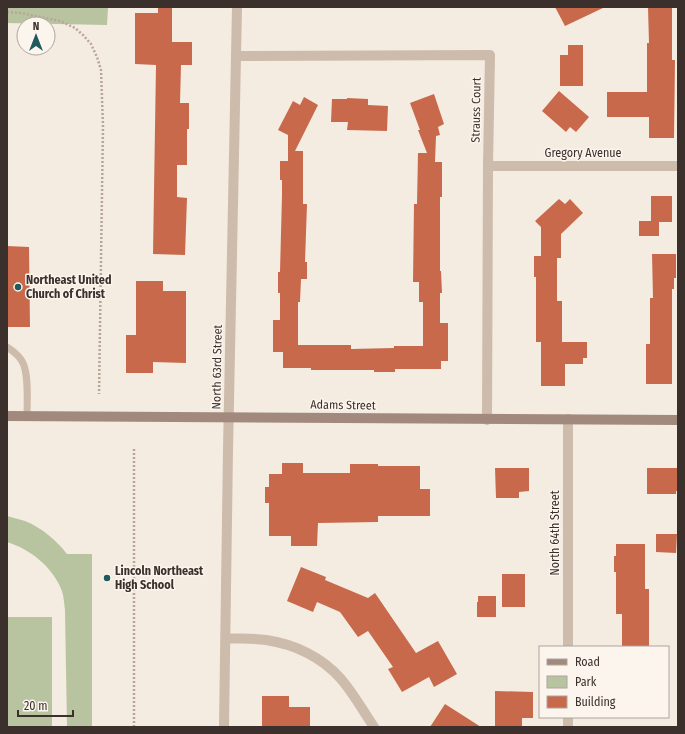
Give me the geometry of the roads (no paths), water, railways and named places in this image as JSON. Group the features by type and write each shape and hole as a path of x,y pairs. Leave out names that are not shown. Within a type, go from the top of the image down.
{"main road":[{"name":"Adams Street","path":"7,416 678,420"}],"street":[{"name":"North 63rd Street","path":"224,727 237,7"},
{"name":"Strauss Court","path":"236,56 490,55 487,420"},
{"name":"Gregory Avenue","path":"488,166 678,166"},
{"name":"North 64th Street","path":"568,419 568,646"},
{"path":"226,638 264,639 292,646 312,655 340,678 374,727"}],"lane":[{"path":"7,347 22,362 26,372 27,417"}],"place":[{"name":"Northeast United Church of Christ","path":"18,287"},
{"name":"Lincoln Northeast High School","path":"107,578"}]}
